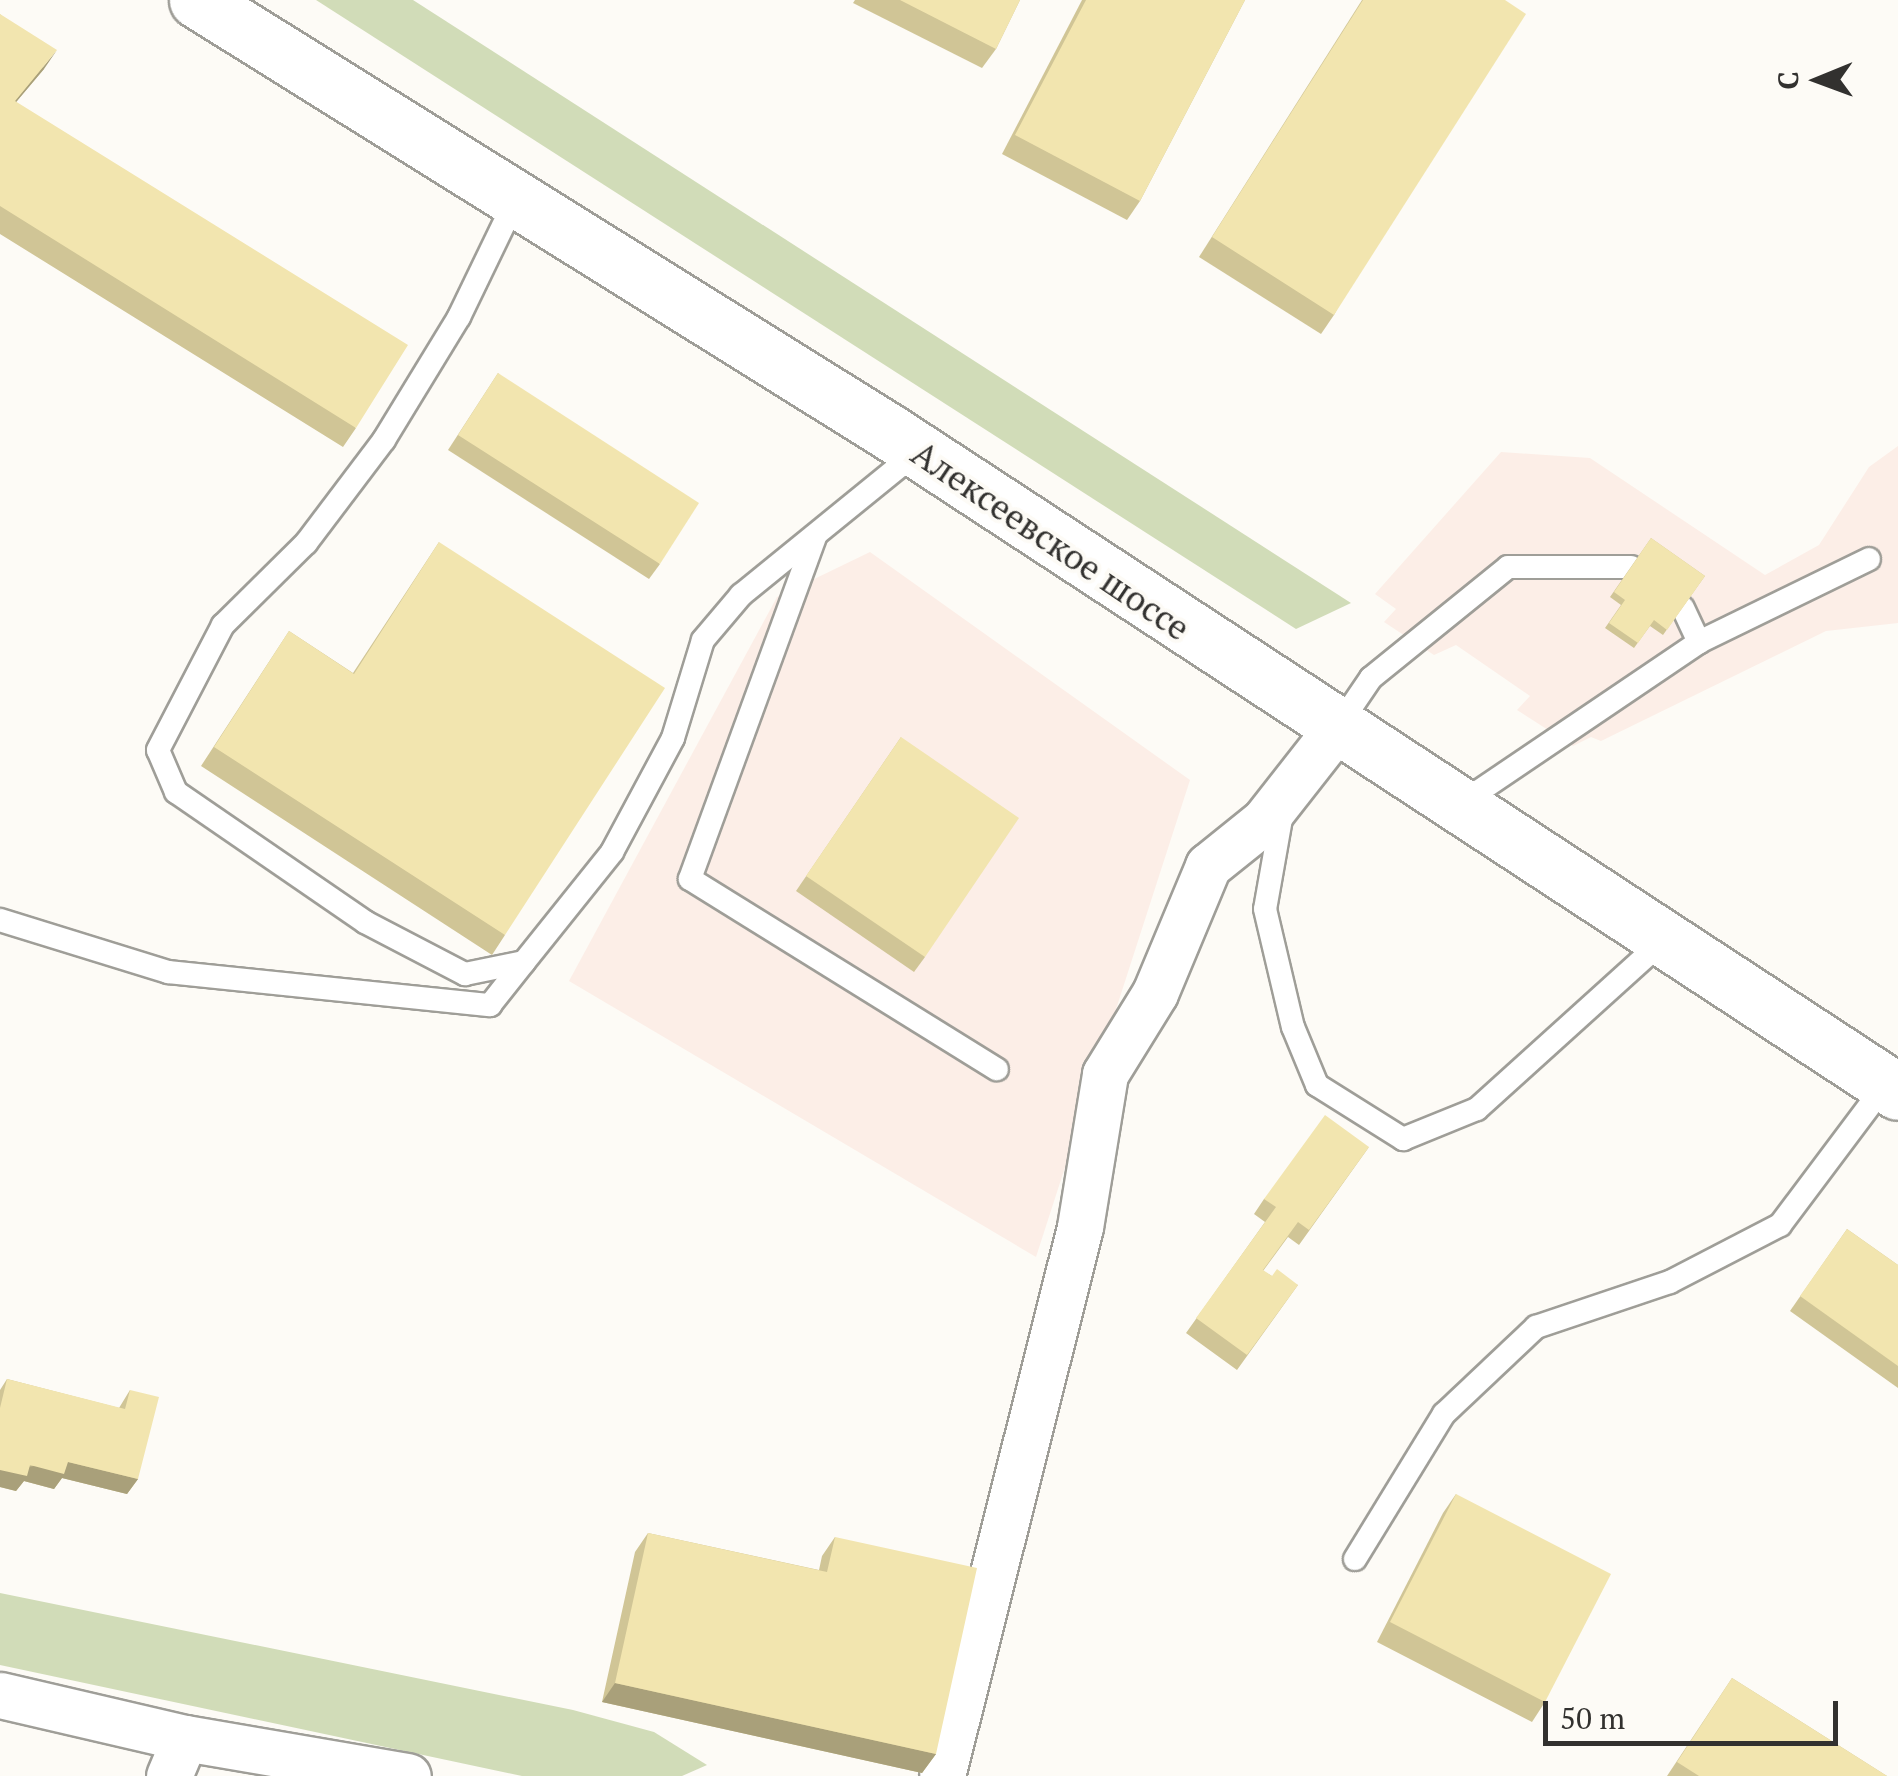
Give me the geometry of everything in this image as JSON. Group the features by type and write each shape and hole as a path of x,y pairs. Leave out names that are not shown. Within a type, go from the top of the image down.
{"street":[{"name":"Алексеевское шоссе","path":"197,0 917,452 1892,1088"},
{"path":"942,1776 1080,1227 1105,1074 1155,994 1208,866 1264,821 1337,728"},
{"path":"0,1695 177,1757 408,1776"}],"lane":[{"path":"516,199 459,317 384,440 306,543 223,625 158,750 176,792 365,922 465,974 524,962"},
{"path":"0,920 168,972 490,1005 612,852 673,738 703,640 740,595 917,452"},
{"path":"814,537 690,879 997,1069"},
{"path":"1457,806 1699,642 1869,559"},
{"path":"1337,728 1371,678 1508,568 1630,567"},
{"path":"1683,608 1699,642"},
{"path":"1285,794 1265,910 1294,1027 1317,1085 1403,1140 1477,1109 1664,940"},
{"path":"1355,1559 1444,1414 1536,1327 1670,1282 1780,1225 1892,1088"}],"shaded area":[{"path":"1898,446 1898,623 1826,631 1601,741 1591,737 1573,746 1517,710 1530,696 1456,645 1434,655 1384,622 1396,609 1375,594 1501,452 1590,458 1765,575 1819,545 1869,467"},
{"path":"870,552 1190,780 1036,1257 569,981 777,597"}],"green space":[{"path":"316,0 413,0 1351,603 1296,629"},
{"path":"0,1593 573,1710 654,1732 707,1765 682,1776 522,1776 0,1665"}],"building":[{"path":"900,0 1020,0 996,49"},
{"path":"1086,0 1245,0 1140,201 1015,135"},
{"path":"1363,0 1505,0 1526,14 1334,315 1212,237"},
{"path":"0,14 57,50 15,101 408,345 356,428 0,206"},
{"path":"498,373 699,503 660,564 458,435"},
{"path":"1651,538 1705,576 1667,630 1654,620 1638,643 1609,623 1625,600 1614,592"},
{"path":"439,542 665,688 505,935 214,747 289,631 354,674"},
{"path":"901,737 1019,818 925,957 806,876"},
{"path":"1325,1115 1369,1147 1309,1230 1298,1222 1263,1270 1272,1276 1277,1269 1298,1285 1247,1355 1196,1318 1276,1207 1264,1199"},
{"path":"1847,1229 1898,1265 1898,1366 1800,1296"},
{"path":"7,1379 125,1409 130,1390 159,1397 138,1479 68,1462 64,1474 30,1465 27,1476 0,1470 0,1408"},
{"path":"1456,1494 1611,1574 1545,1702 1390,1622"},
{"path":"648,1533 827,1572 835,1537 977,1568 936,1754 615,1683"},
{"path":"1732,1678 1887,1776 1699,1776 1677,1762"}]}
